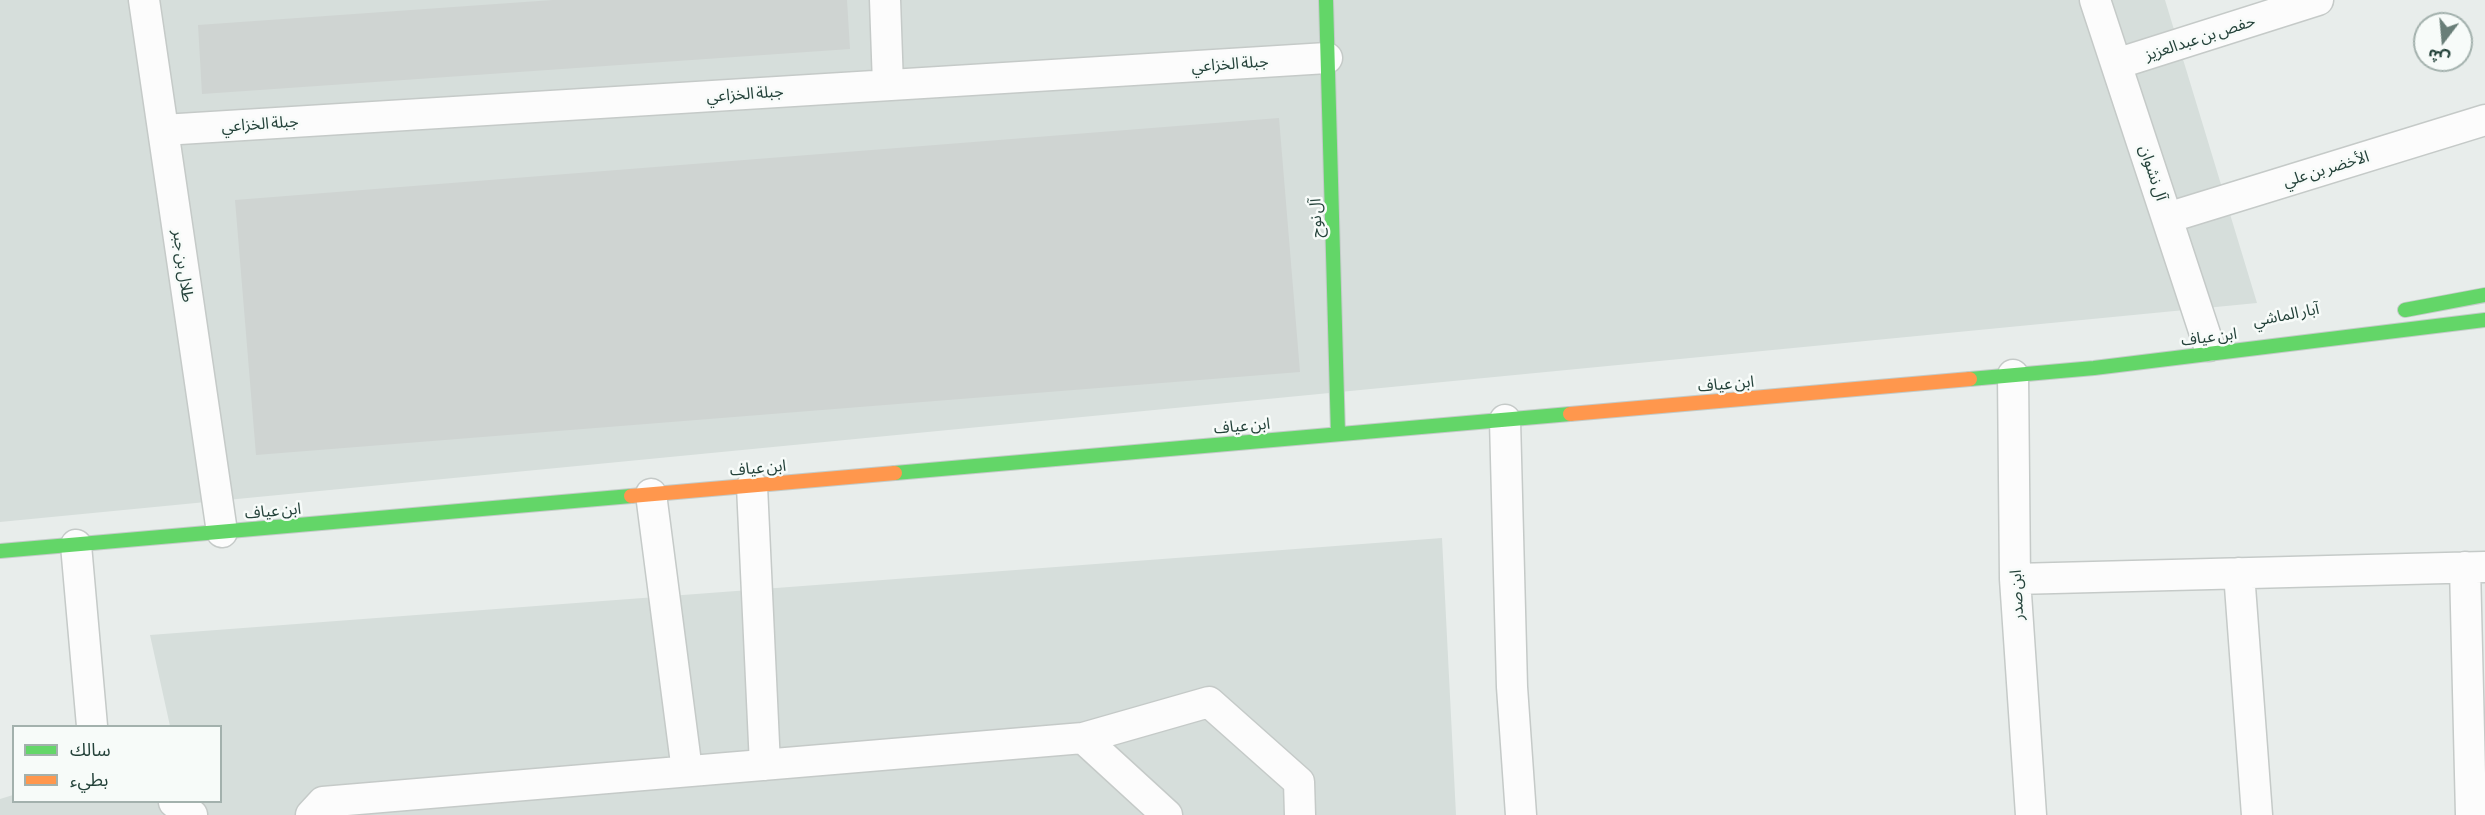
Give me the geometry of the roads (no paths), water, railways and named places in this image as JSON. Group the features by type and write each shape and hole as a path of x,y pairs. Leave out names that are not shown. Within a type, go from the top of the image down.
{"street":[{"name":"طلال بن جبر","path":"144,0 222,532"},
{"path":"885,0 888,85"},
{"name":"آل نوح","path":"1326,0 1338,434"},
{"name":"آل نشوان","path":"2095,0 2209,346"},
{"name":"حفص بن عبدالعزيز","path":"2116,64 2318,0"},
{"name":"جبلة الخزاعي","path":"163,130 1327,58"},
{"name":"الأخضر بن علي","path":"2168,218 2485,120"},
{"path":"2393,312 2485,295"},
{"name":"ابن عياف","path":"0,551 2094,368 2485,320"},
{"name":"آبار الماشي","path":"2094,368 2313,327"},
{"name":"ابن صدر","path":"2013,375 2015,579 2031,815"},
{"path":"1504,420 1512,687 1521,815"},
{"path":"752,486 765,765"},
{"path":"651,494 687,771"},
{"path":"76,545 92,725"},
{"path":"2015,579 2475,567 2470,815"},
{"path":"2239,573 2258,815"},
{"path":"311,815 323,802 1083,738 1209,702 1299,782 1300,815"},
{"path":"1083,738 1167,815"},
{"path":"177,803 192,815"}]}
